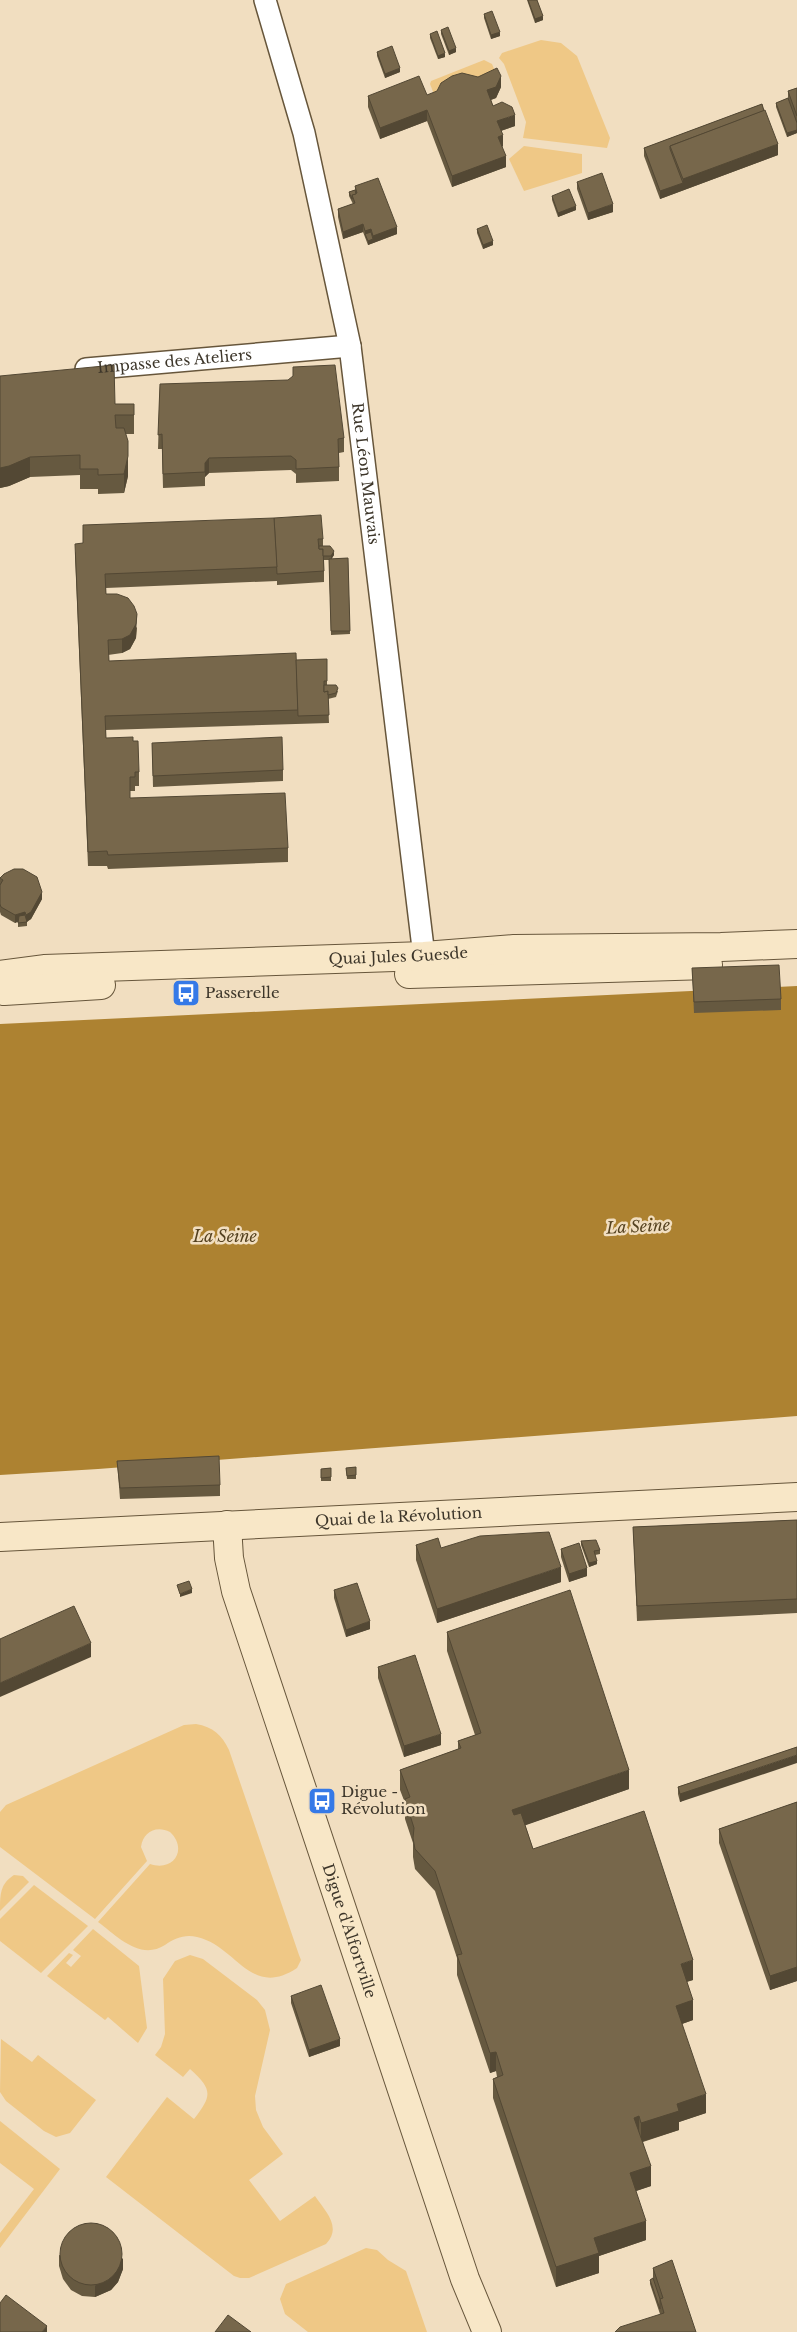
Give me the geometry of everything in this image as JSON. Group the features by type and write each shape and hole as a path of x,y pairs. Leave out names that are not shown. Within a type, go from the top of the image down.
{"main road":[{"name":"Quai Jules Guesde","path":"0,991 424,965 514,949 721,947 797,944"},
{"name":"Quai Jules Guesde","path":"0,975 44,968 797,962"},
{"name":"Quai de la Révolution","path":"0,1537 797,1498"},
{"name":"Digue d'Alfortville","path":"227,1525 229,1558 236,1591 465,2279 487,2332"}],"street":[{"name":"Rue Léon Mauvais","path":"265,0 304,133 350,346 424,965"},
{"name":"Impasse des Ateliers","path":"68,370 350,346"}],"shaded area":[{"path":"541,40 561,43 577,56 610,138 607,148 523,138 526,122 504,64 499,58 502,53"},
{"path":"484,60 492,64 498,78 437,102 430,84 431,81"},
{"path":"524,146 582,154 582,173 524,191 509,159"},
{"path":"196,1724 216,1732 229,1750 301,1960 297,1968 281,1976 267,1978 255,1974 244,1968 211,1942 197,1937 180,1937 156,1949 147,1950 129,1945 98,1922 150,1864 166,1865 176,1857 178,1845 170,1832 160,1829 151,1831 144,1837 141,1847 147,1861 95,1919 0,1847 0,1812 6,1805 184,1725"},
{"path":"14,1875 23,1876 29,1882 0,1911 3,1886"},
{"path":"34,1885 88,1926 41,1973 0,1941 0,1919"},
{"path":"93,1929 139,1966 147,2028 138,2043 108,2017 105,2020 47,1976 69,1953 73,1955 66,1963 71,1967 81,1956 73,1950"},
{"path":"190,1955 203,1959 257,2000 265,2010 270,2030 255,2096 256,2110 263,2127 283,2154 249,2180 280,2221 315,2196 331,2220 333,2232 326,2244 249,2278 234,2276 106,2177 167,2097 194,2119 207,2098 206,2087 190,2069 183,2077 155,2055 161,2047 165,2034 163,1979 175,1961"},
{"path":"1,2039 32,2062 38,2055 96,2100 70,2133 56,2137 44,2131 6,2101 0,2092"},
{"path":"0,2121 60,2169 0,2248 0,2233 34,2189 0,2163"},
{"path":"366,2248 377,2250 388,2260 406,2271 427,2332 308,2332 285,2314 280,2299 286,2284"}],"water":[{"name":"La Seine","path":"797,986 797,1416 0,1475 0,1024"}],"building":[{"path":"528,0 537,0 543,16 535,19"},
{"path":"492,11 500,32 491,35 484,14"},
{"path":"448,27 456,48 449,51 441,30"},
{"path":"437,31 445,53 438,56 430,34"},
{"path":"392,46 400,68 385,74 377,52"},
{"path":"497,68 501,76 496,87 487,90 493,106 502,102 512,107 515,115 497,121 503,135 498,137 506,156 452,176 427,110 380,128 368,96 419,76 427,95 437,91 441,83 452,76 462,73 478,77"},
{"path":"797,88 797,116 788,91"},
{"path":"788,98 797,123 797,130 787,133 776,103"},
{"path":"762,104 764,111 670,146 683,183 660,191 644,148"},
{"path":"765,110 778,144 683,179 670,146"},
{"path":"602,173 613,204 588,213 577,182"},
{"path":"378,178 397,227 373,236 371,229 365,231 363,224 343,232 338,209 355,203 352,195 357,193 355,186"},
{"path":"569,189 576,206 558,213 552,196"},
{"path":"355,190 356,194 352,195 352,199 349,192"},
{"path":"487,225 493,241 483,245 477,229"},
{"path":"371,232 373,239 368,241 365,234"},
{"path":"114,365 115,404 134,404 134,415 115,415 116,428 124,428 128,441 128,456 124,474 98,475 98,469 80,469 80,455 30,457 0,468 0,376"},
{"path":"335,365 344,438 338,439 339,467 296,469 296,460 291,456 209,458 205,463 205,472 163,474 162,434 158,435 160,384 288,380 293,376 293,367"},
{"path":"321,515 323,539 318,539 319,549 323,549 324,571 277,574 274,518"},
{"path":"274,518 277,567 105,574 106,594 117,594 128,598 137,614 136,624 130,635 122,639 108,640 109,661 296,653 298,710 105,716 106,738 133,737 133,741 138,741 139,772 135,772 135,777 130,777 130,798 285,793 288,848 108,855 107,851 88,852 75,544 83,543 83,525"},
{"path":"319,546 330,546 334,551 331,556 323,556 323,549 319,549"},
{"path":"348,558 350,631 331,631 329,559"},
{"path":"327,659 327,681 324,681 324,692 328,691 329,715 298,716 296,660"},
{"path":"324,685 336,685 338,688 336,693 328,695 328,691 324,692"},
{"path":"282,737 283,770 153,776 152,743"},
{"path":"14,869 23,869 37,877 42,892 31,912 26,915 25,912 15,915 1,907 0,904 0,885 3,880 0,878"},
{"path":"25,915 27,922 18,923 19,916"},
{"path":"779,965 781,999 694,1002 692,968"},
{"path":"219,1456 220,1485 120,1488 117,1461"},
{"path":"356,1467 356,1475 347,1476 346,1468"},
{"path":"331,1468 331,1477 321,1478 321,1469"},
{"path":"797,1520 797,1599 637,1606 633,1527"},
{"path":"549,1532 561,1567 437,1609 416,1545 438,1538 441,1548 480,1536"},
{"path":"596,1540 600,1550 594,1551 597,1561 589,1563 581,1541"},
{"path":"579,1543 587,1568 569,1574 561,1549"},
{"path":"189,1581 192,1589 180,1594 177,1585"},
{"path":"357,1583 370,1621 346,1630 334,1590"},
{"path":"570,1590 629,1770 512,1810 514,1815 521,1813 533,1849 644,1811 693,1960 681,1964 693,2000 676,2006 706,2094 677,2104 679,2111 641,2123 639,2116 634,2118 651,2166 630,2173 646,2221 594,2238 599,2253 556,2267 493,2079 503,2075 496,2052 490,2053 457,1955 462,1954 435,1871 415,1849 414,1828 405,1799 410,1797 400,1770 461,1748 458,1741 481,1733 447,1632"},
{"path":"74,1606 91,1643 0,1683 0,1639"},
{"path":"415,1655 441,1734 404,1746 378,1667"},
{"path":"797,1747 797,1755 680,1794 678,1787"},
{"path":"797,1802 797,1967 770,1976 719,1829"},
{"path":"321,1985 340,2039 309,2050 291,1996"},
{"path":"85,2223 97,2223 113,2232 120,2242 122,2254 120,2266 113,2276 97,2285 85,2285 74,2280 65,2271 60,2260 60,2248 65,2237 74,2228"},
{"path":"672,2260 696,2332 615,2332 620,2327 664,2313 660,2299 663,2298 653,2268"},
{"path":"653,2278 660,2299 660,2309 650,2280"},
{"path":"6,2295 47,2326 42,2332 0,2332 0,2303"},
{"path":"228,2315 251,2332 215,2332"}],"place":[{"name":"Passerelle","path":"186,993"},
{"name":"Digue - Révolution","path":"322,1801"}]}
